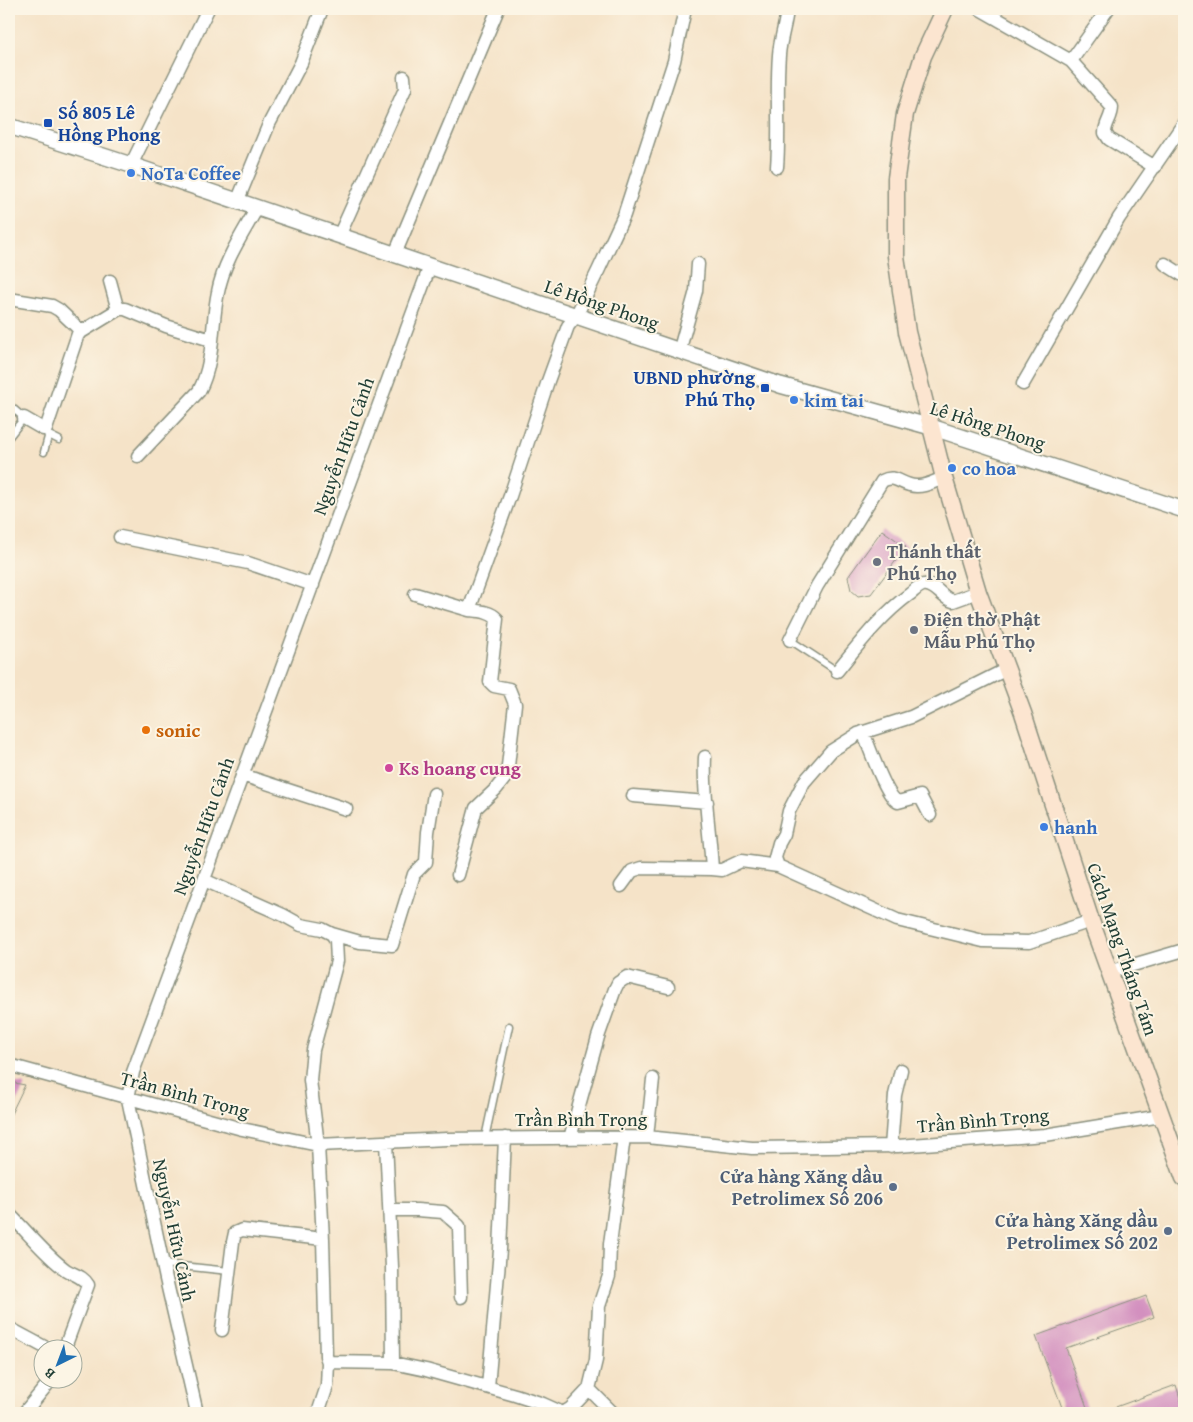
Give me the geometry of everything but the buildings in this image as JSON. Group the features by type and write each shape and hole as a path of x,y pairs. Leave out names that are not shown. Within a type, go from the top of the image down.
{"main road":[{"name":"Cách Mạng Tháng Tám","path":"945,9 923,56 905,114 896,178 896,256 907,332 944,478 978,592 1023,713 1091,921 1184,1178"}],"street":[{"path":"131,165 208,9"},
{"path":"237,202 269,124 301,63 322,9"},
{"path":"395,254 498,9"},
{"path":"469,610 568,326 576,316 624,215 674,60 685,9"},
{"path":"777,167 779,144 777,107 779,53 787,9"},
{"path":"980,9 1072,60 1112,107 1112,116 1105,128 1105,133 1110,139 1155,167"},
{"path":"1072,60 1108,9"},
{"path":"339,236 405,89 404,77"},
{"path":"1023,384 1119,218 1184,123"},
{"name":"Lê Hồng Phong","path":"9,126 395,254 679,352 780,385 931,427 1184,510"},
{"path":"138,456 199,391 204,381 209,364 217,293 224,267 257,208"},
{"path":"679,352 696,291 698,264"},
{"path":"1165,264 1184,276"},
{"name":"Nguyễn Hữu Cảnh","path":"197,1413 128,1099 133,1072 430,266"},
{"path":"110,281 119,309"},
{"path":"9,299 52,306 59,310 81,331"},
{"path":"24,418 47,432 75,340 81,331 119,309 125,309 166,326 211,340"},
{"path":"790,640 817,586 882,481 889,477 902,484 918,487 944,478"},
{"path":"120,537 248,563 312,584"},
{"path":"837,671 874,626 902,599 922,585 932,586 948,600 953,601 978,592"},
{"path":"415,594 469,610 487,612 495,616 497,619 490,682 494,686 508,689 515,704 507,774 496,789 476,808 458,875"},
{"path":"778,866 775,858 778,843 784,834 789,811 804,782 831,751 863,732 911,717 1007,670"},
{"path":"863,732 893,799 898,802 920,796 930,815"},
{"path":"705,756 704,779 712,869"},
{"path":"242,775 346,809"},
{"path":"204,880 301,925 322,929 360,942 392,945 414,874 426,862 428,832 434,794"},
{"path":"633,796 706,802"},
{"path":"621,886 632,871 641,868 722,870 740,861 778,866 897,920 983,941 1029,942 1091,921"},
{"path":"318,1413 327,1386 328,1362 326,1356 318,1145 310,1080 313,1050 337,961 336,940 332,934"},
{"path":"1109,972 1184,950"},
{"path":"570,1138 598,1037 618,983 627,977 668,987"},
{"name":"Trần Bình Trọng","path":"9,1065 242,1129 318,1145 485,1138 647,1137 752,1148 890,1146 1045,1135 1161,1116"},
{"path":"890,1146 895,1095 901,1070"},
{"path":"647,1137 653,1079"},
{"path":"328,1362 393,1363 488,1387 543,1404 563,1413 571,1408 589,1389 596,1360 599,1306 609,1276 610,1244 624,1137"},
{"path":"488,1387 500,1250 505,1138"},
{"path":"386,1142 390,1210 393,1363"},
{"path":"390,1210 443,1212 459,1226 461,1297"},
{"path":"9,1214 61,1265 85,1279 88,1285 68,1340"},
{"path":"222,1330 232,1242 235,1233 242,1230 323,1239"},
{"path":"9,1328 32,1340"},
{"path":"589,1389 614,1413"},
{"path":"24,1413 43,1390"}],"lane":[{"path":"9,405 24,418 9,437"},
{"path":"44,452 47,432 60,440"},
{"path":"790,640 837,671"},
{"path":"485,1138 509,1026"},
{"path":"163,1264 229,1271"}],"place":[{"name":"Số 805 Lê Hồng Phong","path":"48,123"},
{"name":"NoTa Coffee","path":"131,173"},
{"name":"UBND phường Phú Thọ","path":"765,388"},
{"name":"kim tai","path":"794,400"},
{"name":"co hoa","path":"952,468"},
{"name":"Thánh thất Phú Thọ","path":"877,562"},
{"name":"Điện thờ Phật Mẫu Phú Thọ","path":"914,630"},
{"name":"sonic","path":"146,730"},
{"name":"Ks hoang cung","path":"389,768"},
{"name":"hanh","path":"1044,827"},
{"name":"Cửa hàng Xăng dầu Petrolimex Số 206","path":"893,1187"},
{"name":"Cửa hàng Xăng dầu Petrolimex Số 202","path":"1168,1231"}]}
